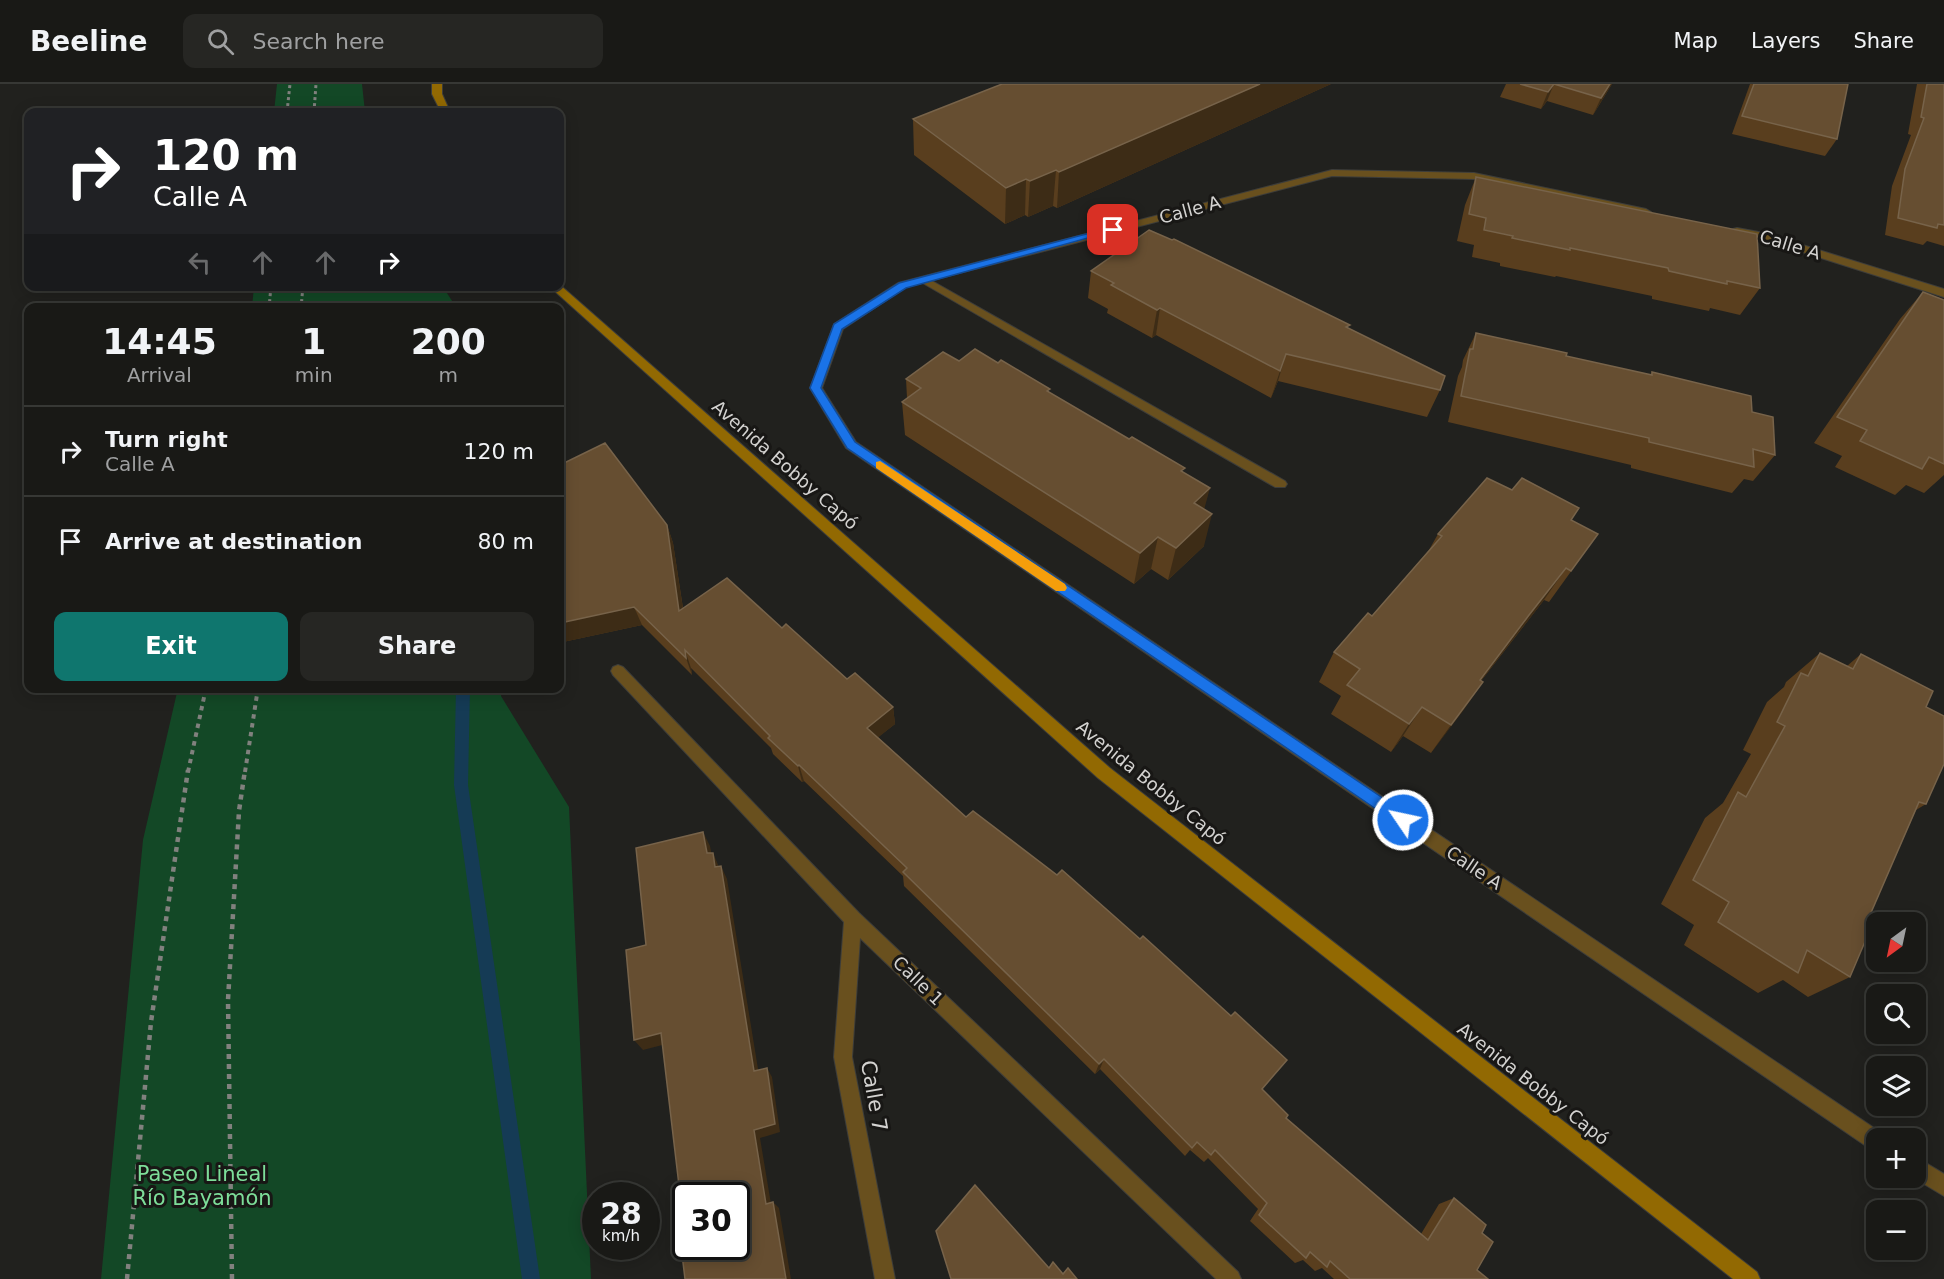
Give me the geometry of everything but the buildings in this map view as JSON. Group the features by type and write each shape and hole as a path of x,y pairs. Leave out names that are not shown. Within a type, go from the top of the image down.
{"street":[{"path":"437,84 437,94 444,108"},
{"name":"Calle A","path":"1657,214 1474,176 1332,173 902,285 837,327 816,388 851,445 1866,1134"},
{"name":"Calle A","path":"1725,228 1760,235 1944,293"},
{"path":"925,280 1281,484"},
{"name":"Avenida Bobby Capó","path":"560,291 1104,773 1750,1279"},
{"name":"Calle 1","path":"618,671 853,919 1231,1279"},
{"name":"Calle 7","path":"853,919 843,1057 885,1279"},
{"path":"1926,1174 1944,1186"}],"path":[{"path":"287,108 290,84"},
{"path":"314,108 316,84"},
{"path":"127,1279 151,1022 183,792 205,693"},
{"path":"232,1279 228,1000 239,811 257,693"}],"green space":[{"path":"277,84 362,84 365,108 274,108"},
{"path":"254,291 446,291 453,303 252,303"},
{"name":"Paseo Lineal Río Bayamón","path":"177,693 501,693 569,807 586,1182 582,1182 582,1260 590,1260 591,1279 101,1279 143,840"}],"waterway":[{"path":"463,693 461,785 531,1279"}],"slow traffic":[{"path":"880,465 1061,588"}],"route":[{"path":"1113,230 902,285 837,327 816,388 851,445 1403,820"}]}
